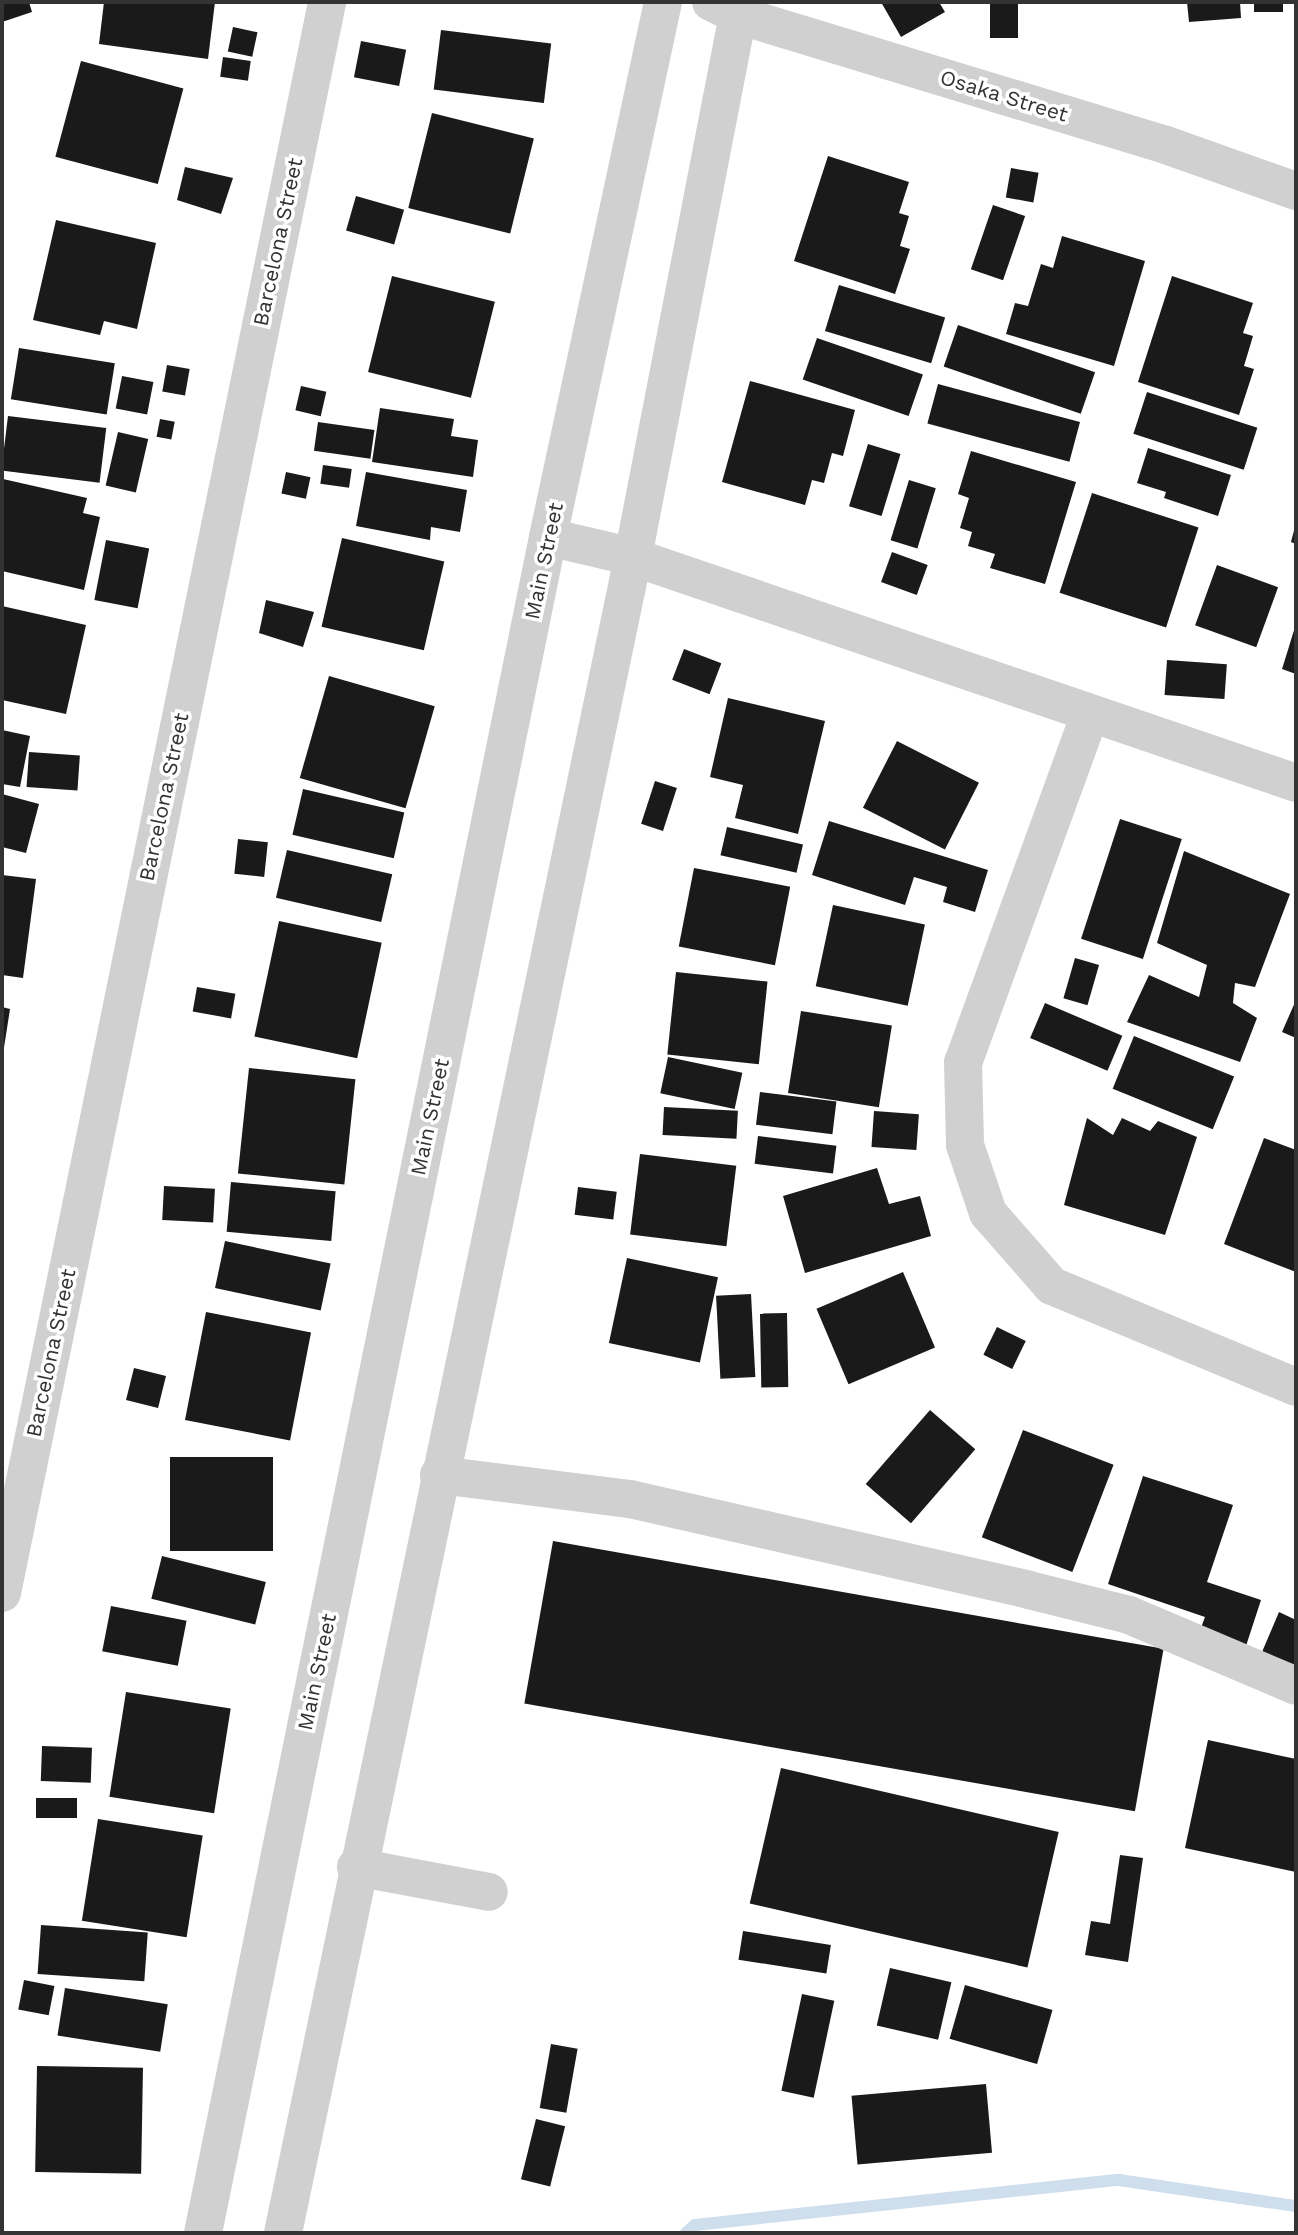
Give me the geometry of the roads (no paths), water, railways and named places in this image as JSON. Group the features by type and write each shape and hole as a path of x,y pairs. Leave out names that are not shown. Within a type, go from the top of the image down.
{"street":[{"name":"Barcelona Street","path":"2,1593 327,2"},
{"name":"Main Street","path":"202,2233 548,537 663,2"},
{"path":"283,2233 356,1867 633,557 724,8"},
{"name":"Osaka Street","path":"724,8 1166,145 1296,191"},
{"path":"548,537 633,557 1296,783"},
{"path":"1090,713 963,1062 965,1145 988,1213 1052,1286 1296,1387"},
{"path":"439,1475 630,1499 1029,1590 1129,1615 1296,1686"},
{"path":"356,1867 489,1892"}],"waterway":[{"path":"686,2233 695,2225 1119,2180 1296,2206"}]}
